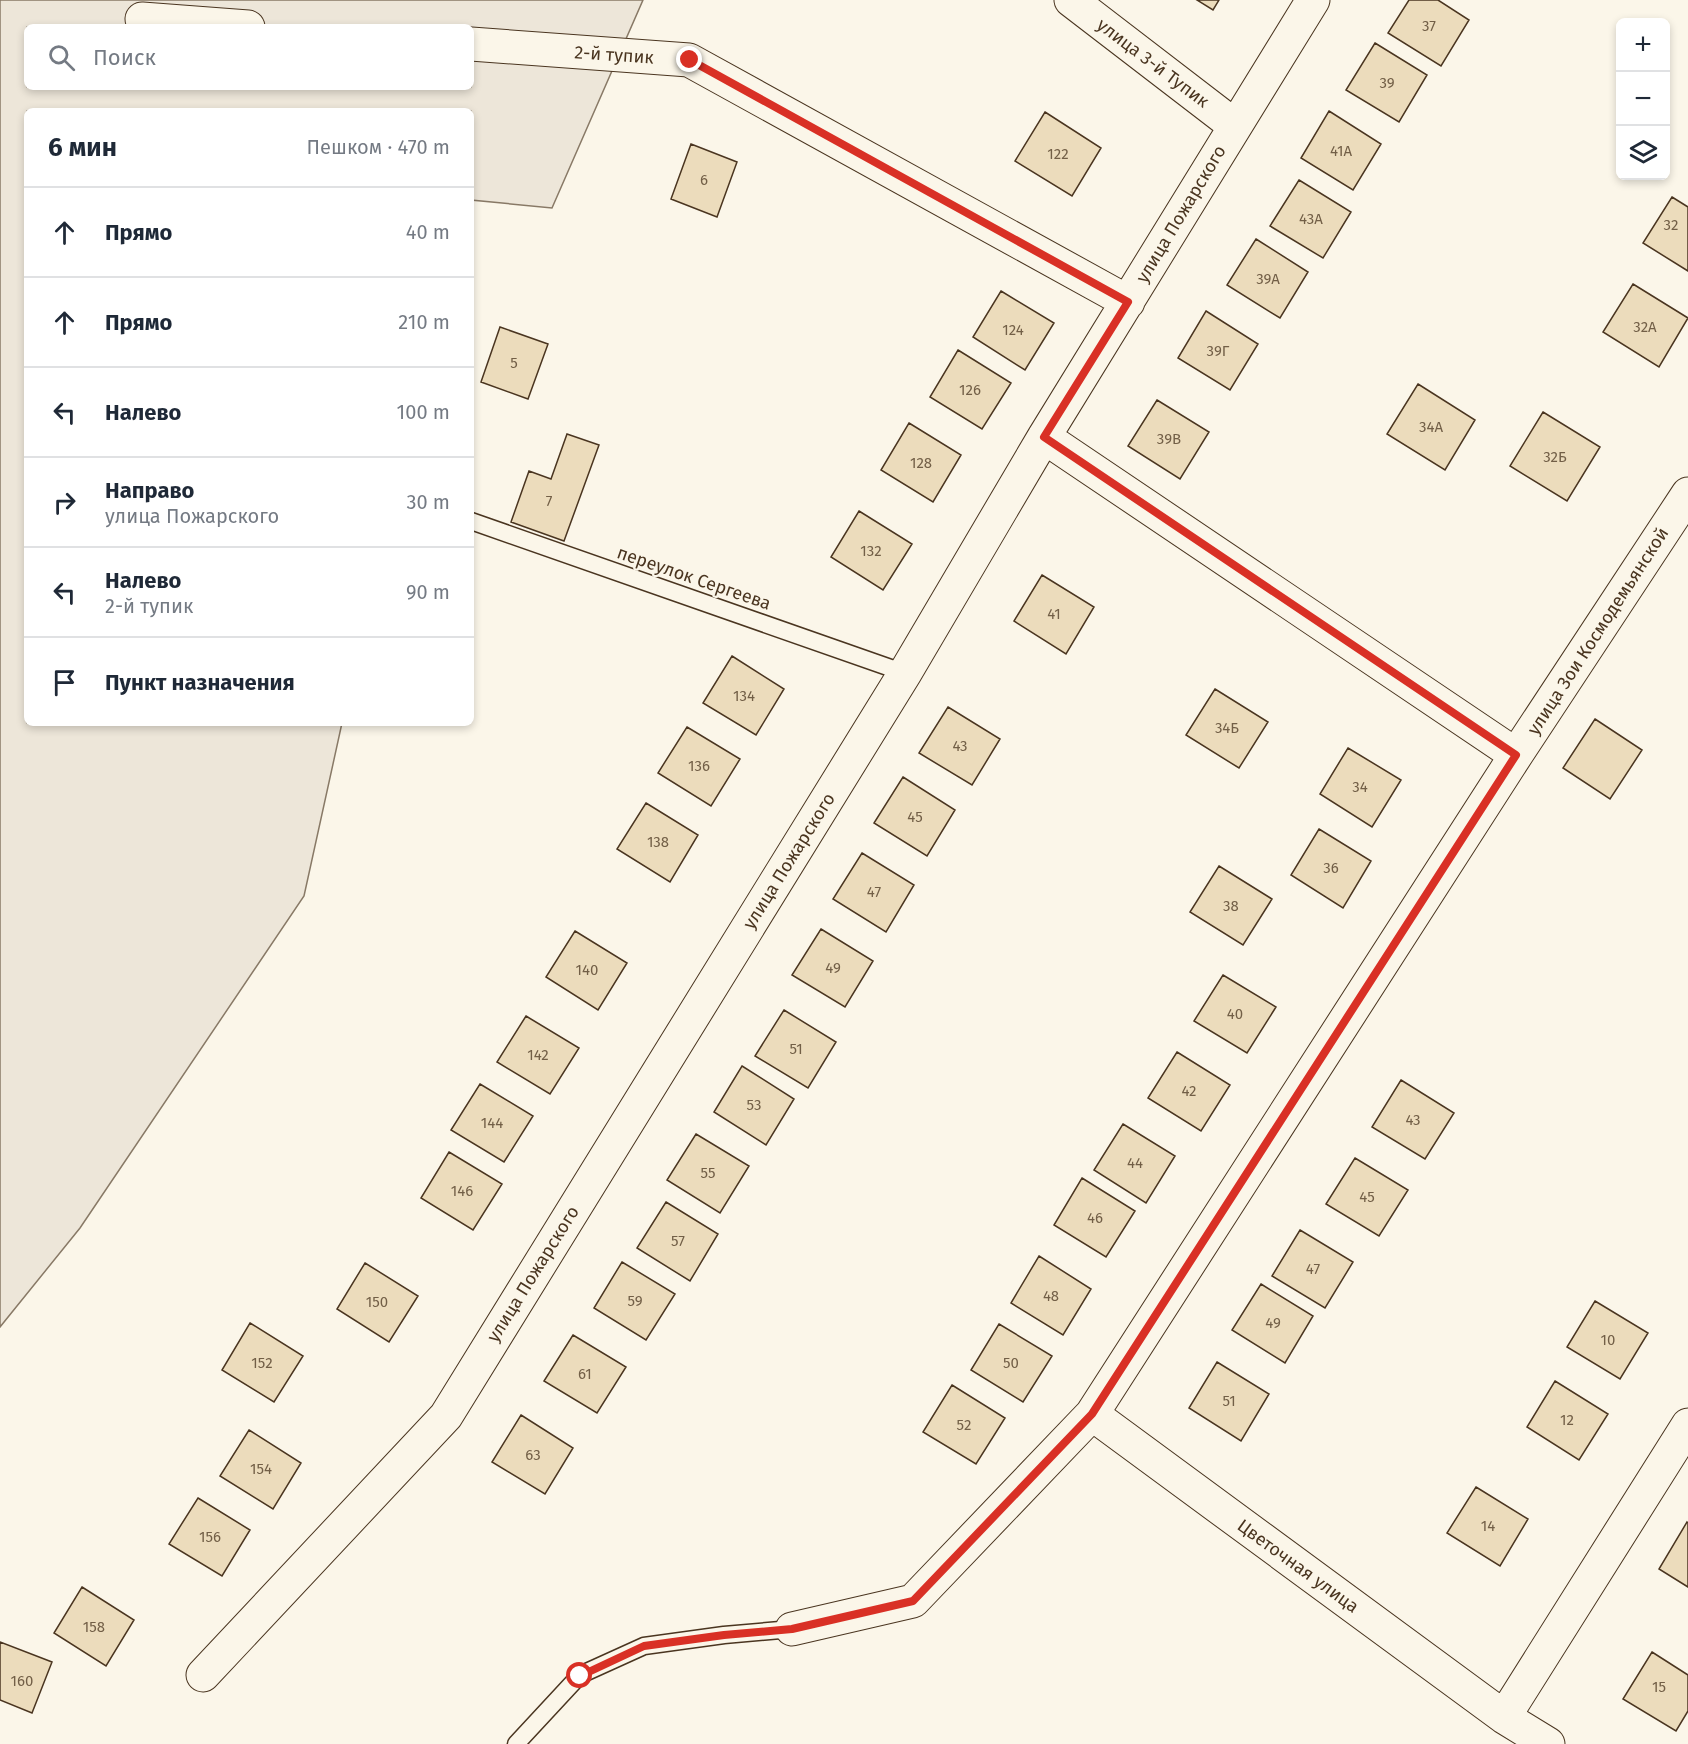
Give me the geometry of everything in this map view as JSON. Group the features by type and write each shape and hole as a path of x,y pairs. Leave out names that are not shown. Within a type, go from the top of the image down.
{"street":[{"name":"улица 3-й Тупик","path":"1071,0 1235,126"},
{"name":"улица Пожарского","path":"202,1675 446,1416 905,673 1044,437 1313,0"},
{"path":"142,19 208,24"},
{"name":"2-й тупик","path":"474,44 690,60 1128,302"},
{"path":"1044,437 1516,755"},
{"name":"улица Зои Космодемьянской","path":"792,1629 913,1601 1092,1414 1516,755 1684,508"},
{"name":"Цветочная улица","path":"1092,1414 1504,1718 1548,1744"},
{"path":"1504,1718 1688,1425"}],"lane":[{"name":"переулок Сергеева","path":"474,522 905,673"},
{"path":"516,1744 580,1676 644,1646 792,1629"}],"shaded area":[{"path":"0,0 643,0 552,208 474,200 474,108 24,108 24,726 341,726 304,896 80,1228 0,1327"}],"building":[{"path":"1197,0 1219,0 1213,10"},
{"path":"1409,0 1438,0 1469,20 1441,66 1388,33"},
{"path":"1375,43 1427,75 1399,122 1346,90"},
{"path":"1329,111 1381,144 1353,190 1301,158"},
{"path":"1045,112 1101,148 1072,196 1015,161"},
{"path":"691,144 737,162 717,217 671,199"},
{"path":"1299,180 1351,212 1323,258 1270,226"},
{"path":"1672,197 1688,207 1688,271 1643,243"},
{"path":"1256,239 1308,272 1280,318 1227,285"},
{"path":"1633,284 1688,318 1659,367 1603,332"},
{"path":"1001,291 1054,323 1025,370 973,337"},
{"path":"1206,311 1258,344 1230,390 1178,358"},
{"path":"500,327 548,344 528,399 481,382"},
{"path":"958,350 1011,383 982,429 930,397"},
{"path":"1418,384 1475,420 1445,470 1387,434"},
{"path":"1157,400 1209,432 1180,479 1128,446"},
{"path":"1543,412 1600,447 1567,501 1510,466"},
{"path":"909,423 961,455 933,502 881,470"},
{"path":"567,434 599,445 564,541 511,522 529,471 551,479"},
{"path":"859,511 912,544 883,590 831,557"},
{"path":"1042,575 1094,607 1066,654 1014,621"},
{"path":"732,656 784,689 756,735 703,703"},
{"path":"1215,689 1268,722 1239,768 1186,735"},
{"path":"948,707 1000,739 972,785 919,753"},
{"path":"1595,719 1642,750 1610,799 1563,768"},
{"path":"687,727 740,759 711,806 658,773"},
{"path":"1348,748 1401,780 1372,827 1320,794"},
{"path":"903,777 955,810 927,856 874,823"},
{"path":"646,803 698,835 670,882 617,849"},
{"path":"1319,829 1371,861 1343,908 1291,875"},
{"path":"862,853 914,885 886,932 833,899"},
{"path":"1219,866 1272,899 1243,945 1190,912"},
{"path":"821,929 873,961 845,1007 792,975"},
{"path":"575,931 627,963 598,1010 546,977"},
{"path":"1223,975 1276,1007 1247,1053 1194,1021"},
{"path":"784,1010 836,1042 808,1088 755,1056"},
{"path":"526,1016 579,1048 550,1094 497,1062"},
{"path":"1177,1052 1230,1085 1201,1131 1148,1098"},
{"path":"742,1066 794,1099 766,1145 714,1112"},
{"path":"1401,1080 1454,1113 1425,1159 1372,1127"},
{"path":"480,1084 533,1116 504,1162 451,1130"},
{"path":"1123,1124 1175,1156 1146,1203 1094,1170"},
{"path":"696,1134 749,1166 720,1213 667,1180"},
{"path":"449,1152 502,1184 473,1230 421,1198"},
{"path":"1355,1158 1408,1190 1379,1236 1326,1204"},
{"path":"1082,1178 1135,1211 1106,1257 1054,1225"},
{"path":"666,1202 718,1234 690,1281 637,1248"},
{"path":"1300,1230 1353,1262 1325,1308 1272,1276"},
{"path":"1039,1256 1091,1289 1063,1335 1011,1303"},
{"path":"622,1262 675,1294 646,1340 594,1308"},
{"path":"365,1263 418,1296 389,1342 337,1309"},
{"path":"1261,1284 1313,1316 1285,1363 1232,1330"},
{"path":"1595,1301 1648,1333 1620,1379 1567,1347"},
{"path":"250,1323 303,1356 274,1402 222,1370"},
{"path":"999,1324 1052,1356 1023,1402 971,1370"},
{"path":"573,1335 626,1367 597,1413 544,1381"},
{"path":"1217,1362 1269,1394 1241,1441 1189,1408"},
{"path":"1555,1381 1608,1414 1579,1460 1527,1427"},
{"path":"952,1385 1005,1418 976,1464 923,1432"},
{"path":"521,1415 573,1448 545,1494 492,1462"},
{"path":"249,1430 301,1463 273,1509 220,1476"},
{"path":"1476,1487 1528,1519 1500,1566 1447,1533"},
{"path":"198,1498 250,1530 222,1576 169,1544"},
{"path":"1688,1523 1688,1587 1659,1569"},
{"path":"82,1587 134,1620 106,1666 54,1633"},
{"path":"0,1642 52,1662 32,1713 0,1700"},
{"path":"1652,1652 1688,1675 1688,1711 1676,1731 1623,1699"}],"route":[{"path":"580,1676 644,1646 792,1629 913,1601 1092,1414 1516,755 1044,437 1128,302 690,60"}]}
